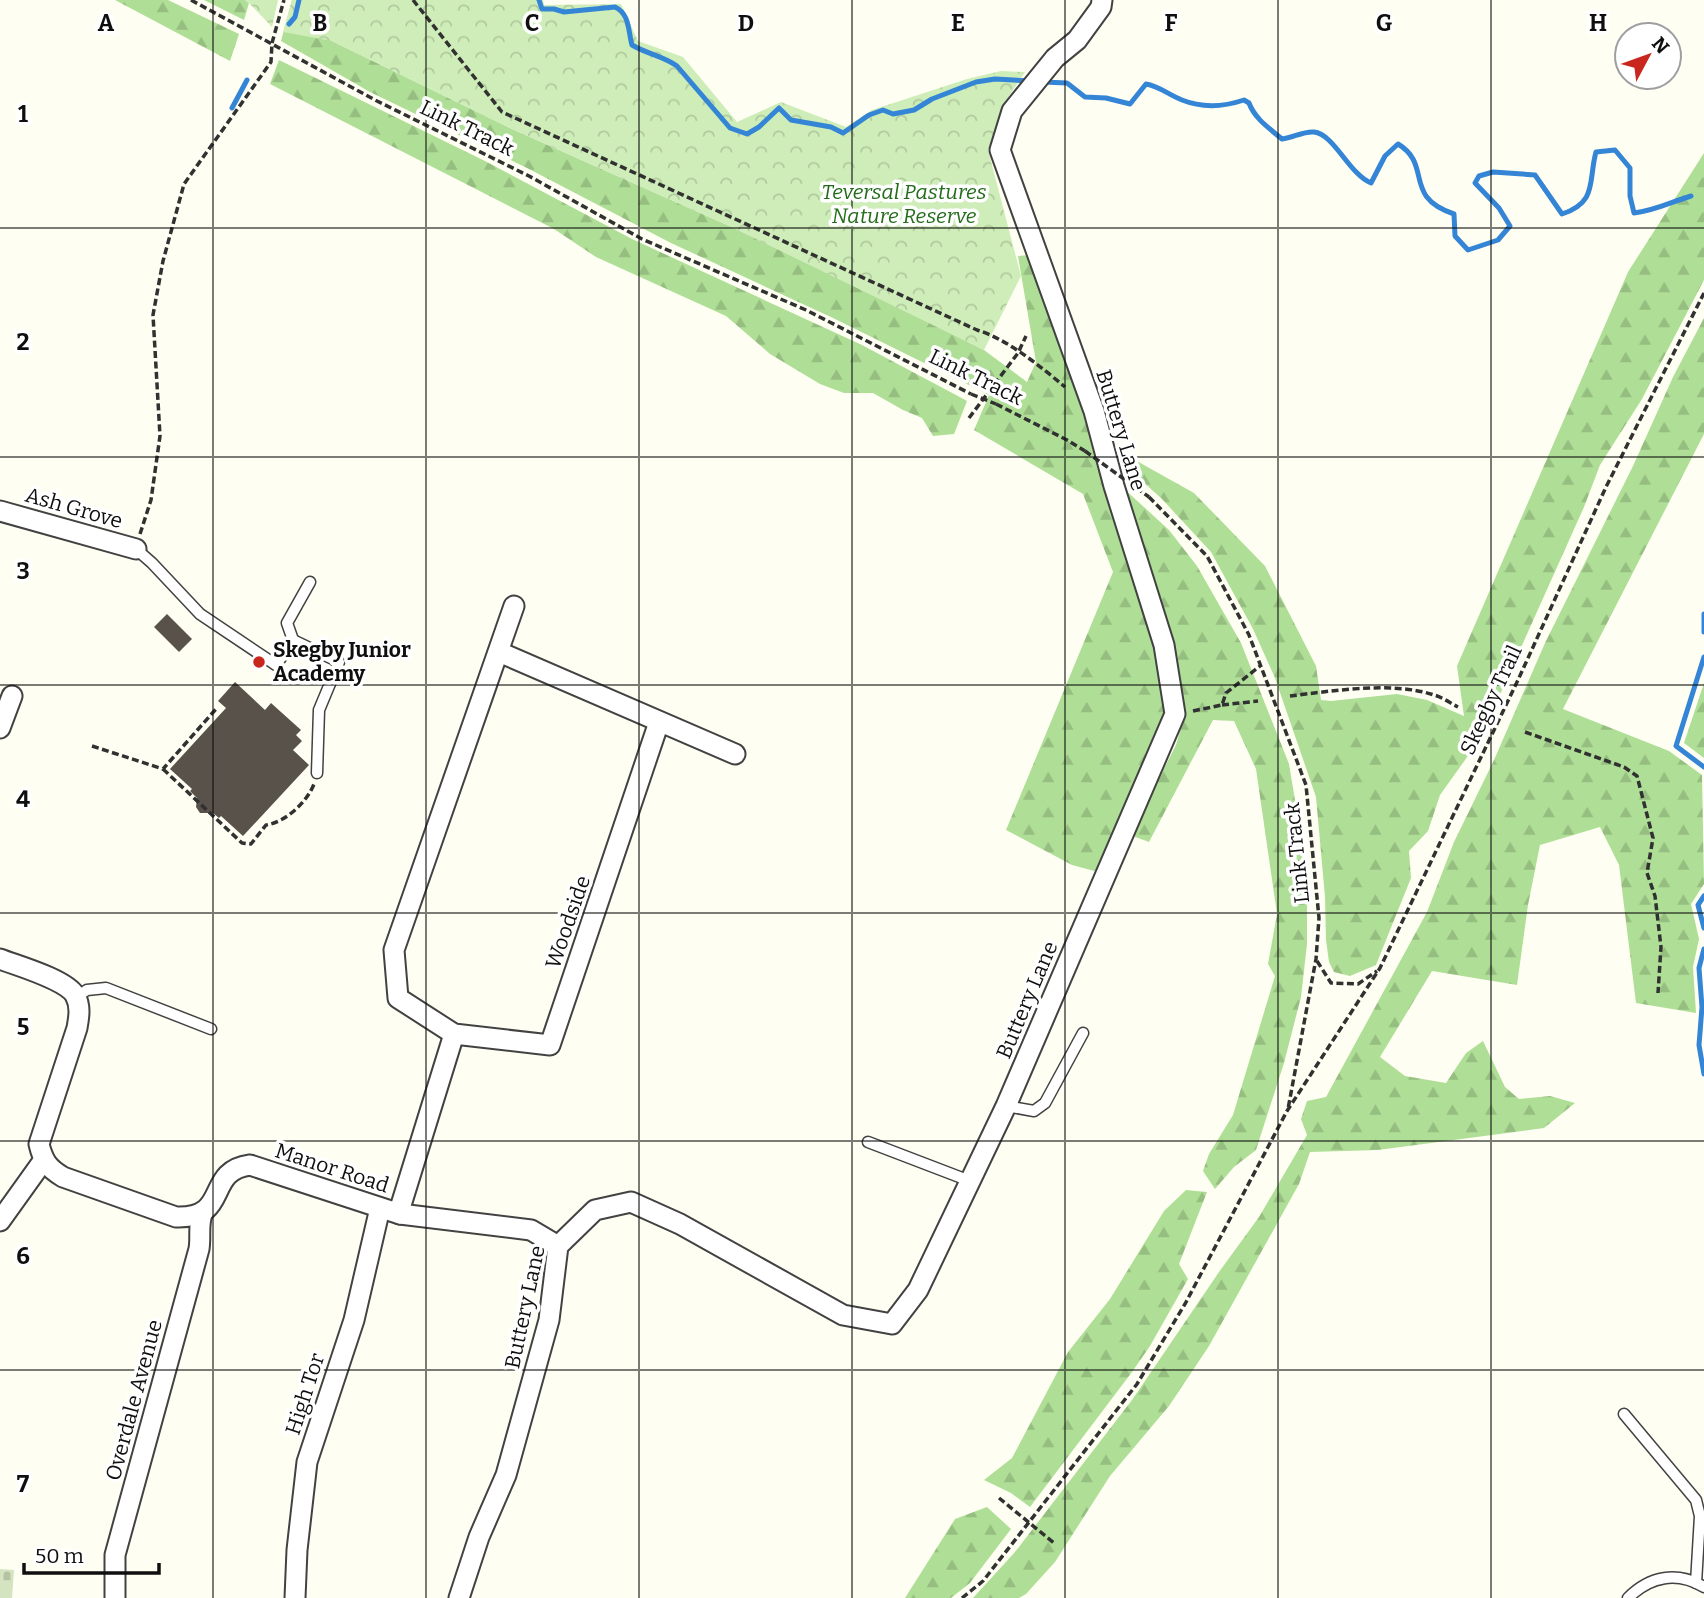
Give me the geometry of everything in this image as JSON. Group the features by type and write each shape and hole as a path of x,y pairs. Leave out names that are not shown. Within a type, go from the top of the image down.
{"street":[{"name":"Buttery Lane","path":"459,1598 480,1537 506,1475 549,1320 558,1246 595,1210 631,1202 680,1224 843,1315 892,1324 918,1290 1006,1106 1175,714 1164,645 1114,486 1094,411 1000,150 1012,111 1055,58 1077,40 1101,7 1102,0"},
{"name":"Ash Grove","path":"0,511 135,549"},
{"name":"Woodside","path":"514,606 394,950 398,998 454,1034 550,1045 659,722"},
{"path":"499,652 735,754"},
{"path":"0,728 12,696"},
{"path":"2,960 63,984 76,997 80,1010 77,1028 41,1133 39,1144 43,1161 50,1170 176,1217 192,1218 202,1214"},
{"path":"400,1214 454,1034"},
{"path":"0,1221 43,1161"},
{"name":"Manor Road","path":"202,1214 212,1206 221,1182 229,1173 238,1166 250,1165 400,1214 531,1230 558,1246"},
{"name":"High Tor","path":"295,1598 297,1550 307,1462 354,1320 380,1208"},
{"name":"Overdale Avenue","path":"115,1598 115,1555 199,1250 201,1236 198,1225 202,1214"}],"lane":[{"path":"135,549 152,563 200,614 276,665 293,640"},
{"path":"310,582 287,623 293,640 339,662 319,710 317,773"},
{"path":"76,997 87,990 106,988 211,1029"},
{"path":"1006,1106 1034,1111 1045,1103 1083,1033"},
{"path":"868,1142 970,1181"},
{"path":"1624,1414 1696,1500 1700,1516 1700,1585"},
{"path":"1629,1598 1638,1588 1654,1578 1692,1580 1700,1585"}],"path":[{"name":"Link Track","path":"191,0 377,101 529,176 642,239 806,310 1067,440 1149,497 1207,556 1249,635 1306,785 1319,918 1316,959 1287,1111"},
{"path":"135,549 151,500 160,436 153,315 163,261 184,184 271,62 271,43 284,0"},
{"path":"413,0 502,112 771,237 977,330 994,335 1036,363 1094,411"},
{"name":"Skegby Trail","path":"1287,1111 1380,968 1518,680 1606,487 1704,293"},
{"path":"969,418 1018,353 1026,336"},
{"path":"1222,705 1226,693 1260,666"},
{"path":"1290,696 1395,689 1433,694 1458,707"},
{"path":"1175,714 1258,701"},
{"path":"163,768 216,709"},
{"path":"1525,733 1623,766 1637,776 1653,838 1647,873 1655,896 1661,947 1658,993"},
{"path":"92,746 163,768 242,843 251,844 266,825 274,824 290,814 313,788 317,773"},
{"path":"1316,959 1331,983 1358,984 1380,968"},
{"path":"962,1598 982,1581 1137,1384 1191,1293 1287,1111"},
{"path":"999,1499 1054,1543"}],"green space":[{"path":"115,0 168,0 239,34 230,61"},
{"path":"204,0 245,0 249,3 244,20"},
{"path":"245,0 278,0 272,27 249,3"},
{"path":"292,0 320,0 332,41 512,129 734,228 922,319 984,350 1027,382 1036,362 1018,256 1029,255 1091,423 1099,468 1159,648 1170,715 1098,872 1072,865 1006,830 1113,572 1083,494 974,430 989,395 833,318 671,243 527,168 370,92 281,41"},
{"name":"Teversal Pastures Nature Reserve","path":"292,0 543,0 544,5 621,4 638,41 683,57 737,122 781,102 846,127 872,110 967,79 1001,71 1025,72 1003,105 988,150 1021,276 984,350 734,228 512,129 332,41 283,32"},
{"path":"279,60 485,161 632,239 862,345 967,401 954,434 933,436 922,418 873,393 844,393 820,384 770,354 726,316 596,257 554,229 270,84"},
{"path":"1704,153 1704,280 1642,399 1600,465 1584,507 1480,739 1440,795 1428,831 1409,851 1411,878 1376,965 1350,976 1334,972 1329,962 1326,940 1316,797 1275,678 1253,629 1211,552 1161,498 1134,474 1135,460 1194,493 1265,566 1316,666 1321,700 1397,694 1427,700 1464,716 1457,666 1628,272"},
{"path":"1704,318 1704,434 1563,709 1669,751 1702,775 1704,884 1691,904 1699,939 1693,967 1696,1013 1636,1003 1619,865 1600,827 1540,845 1528,905 1517,985 1432,971 1380,1057 1405,1076 1446,1083 1466,1053 1483,1041 1505,1087 1519,1099 1550,1096 1575,1103 1544,1128 1378,1150 1310,1152 1299,1184 1209,1346 1169,1406 1110,1476 1055,1562 1026,1594 1019,1598 973,1598 1015,1552 1132,1400 1259,1217 1307,1135 1301,1119 1307,1101 1326,1097 1427,912 1454,842 1494,760 1545,643"},
{"path":"1122,487 1169,530 1197,566 1241,643 1289,764 1297,812 1307,897 1307,944 1301,997 1284,1063 1256,1150 1234,1167 1215,1189 1203,1171 1209,1154 1233,1115 1275,976 1268,964 1277,914 1256,769 1234,721 1213,720 1149,842 1130,835 1176,745 1183,705"},
{"path":"1704,683 1704,758 1684,743"},
{"path":"1186,1190 1207,1192 1179,1264 1188,1279 1132,1372 1030,1507 1011,1493 984,1480 1012,1458 1068,1352 1110,1299 1164,1211"},
{"path":"987,1507 1011,1529 970,1583 951,1598 905,1598 955,1519"},
{"path":"0,1569 14,1570 12,1598 0,1598"}],"building":[{"path":"167,614 192,639 179,652 154,627"},
{"path":"235,682 265,710 271,703 301,730 296,735 302,741 293,750 309,765 243,836 221,816 219,818 213,813 200,813 196,807 197,798 190,791 192,789 170,769 226,708 218,701"}],"waterway":[{"path":"289,24 295,17 299,0"},
{"path":"539,0 542,9 564,12 615,7 620,10 628,23 632,45 677,66 730,128 747,134 759,127 779,108 791,120 831,127 843,133 869,115 883,110 893,114 914,110 932,99 976,82 995,79 1030,81"},
{"path":"232,108 247,80"},
{"path":"1043,82 1067,83 1085,97 1106,98 1130,104 1146,84 1197,104 1220,105 1244,100 1263,123 1282,139 1310,132 1321,134 1356,172 1371,183 1385,156 1398,144 1414,161 1428,199 1454,214 1455,236 1468,250 1498,240 1510,226 1499,208 1475,183 1479,176 1493,172 1535,175 1562,214 1573,209 1586,197 1590,189 1596,152 1615,150 1630,168 1630,196 1634,213 1691,196"},
{"path":"1704,614 1704,632"},
{"path":"1704,657 1676,746 1704,767"},
{"path":"1704,896 1698,905 1704,928"},
{"path":"1704,949 1699,968 1702,1007 1699,1045 1704,1074"}],"place":[{"name":"Skegby Junior Academy","path":"259,662"}]}
